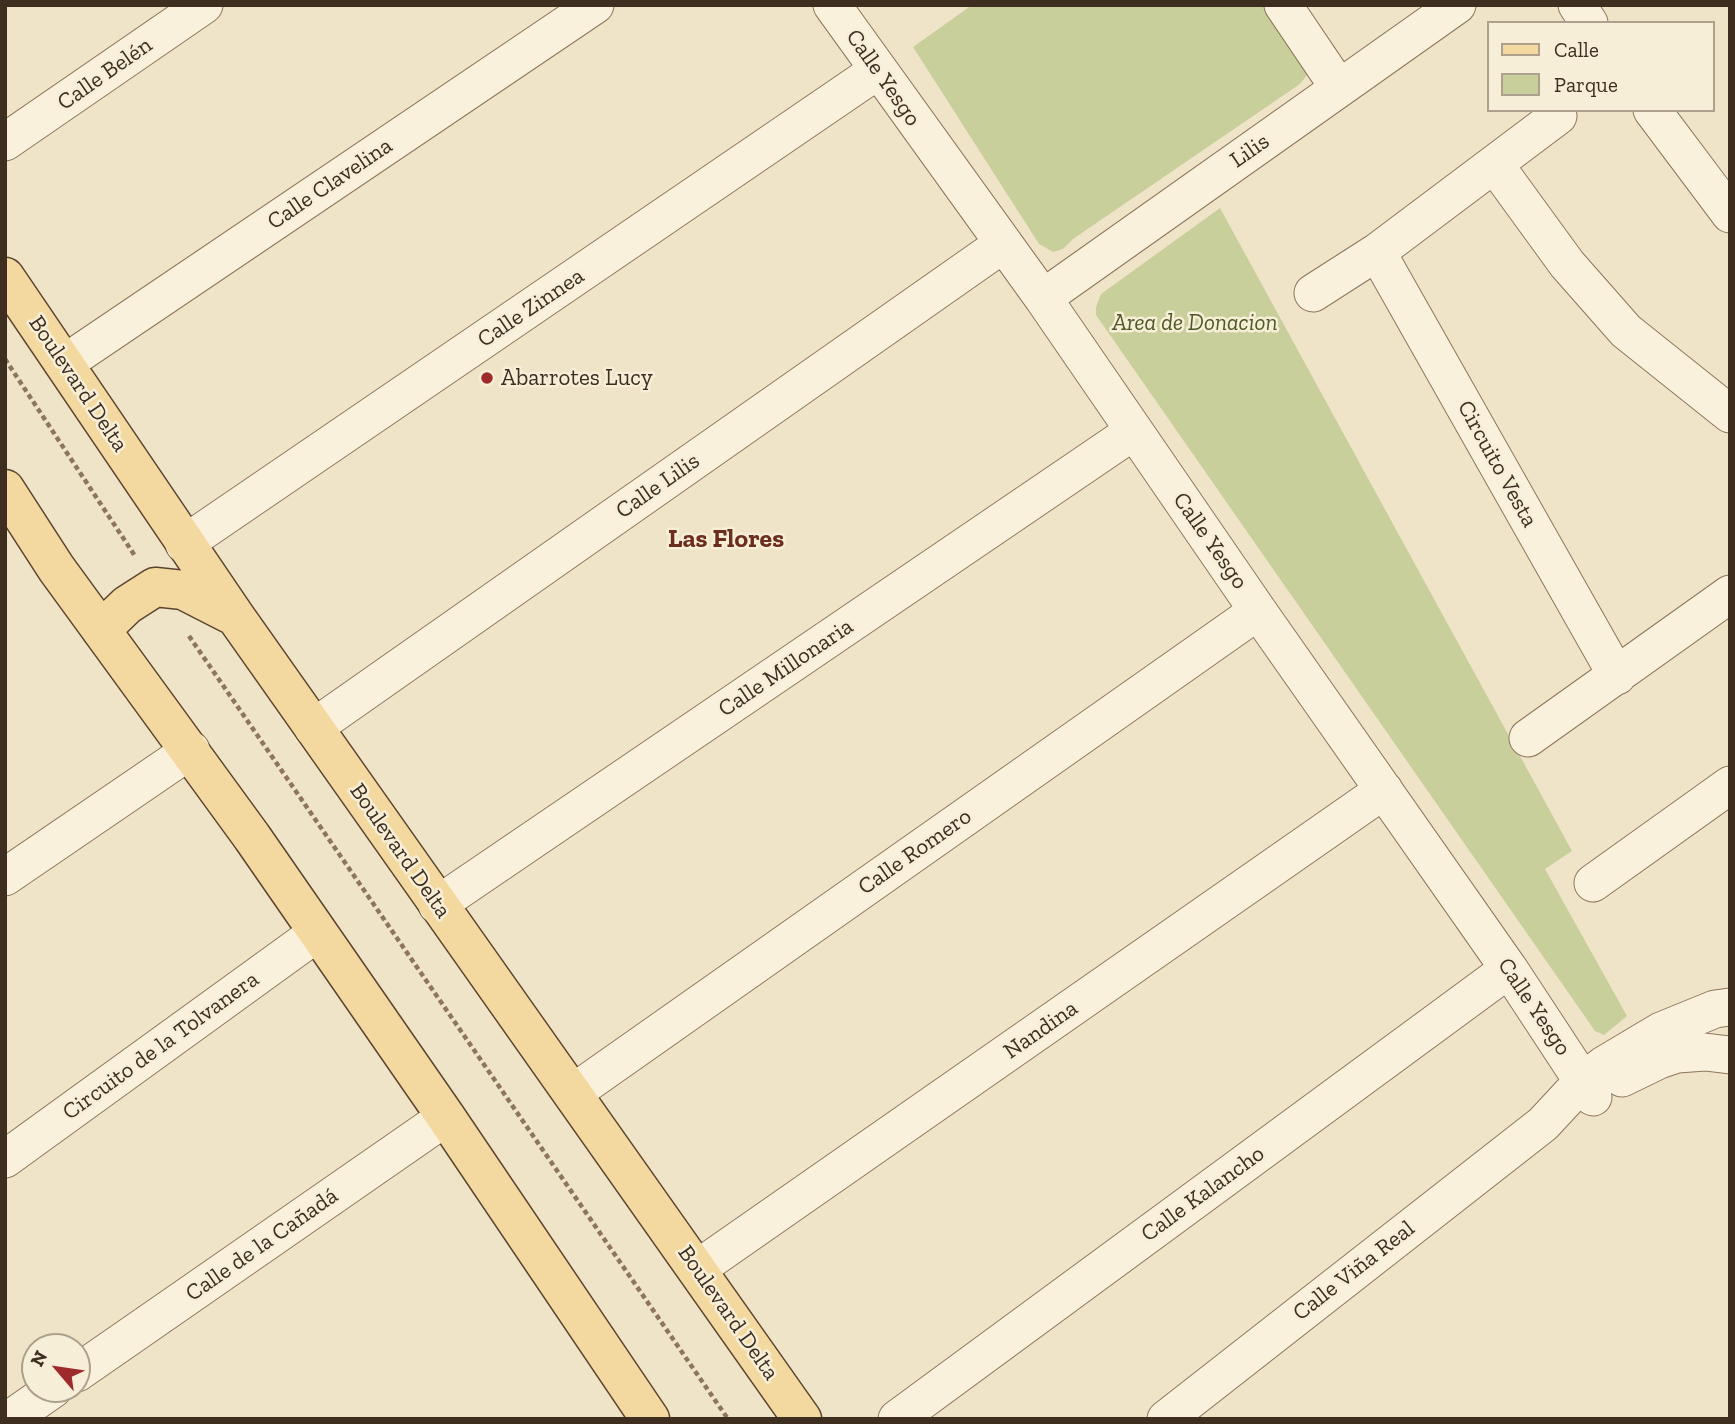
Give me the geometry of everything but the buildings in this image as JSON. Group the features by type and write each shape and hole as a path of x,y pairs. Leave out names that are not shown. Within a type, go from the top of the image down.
{"main road":[{"name":"Boulevard Delta","path":"5,277 234,616 802,1419"},
{"path":"5,489 56,568 191,750 446,1117 650,1419"},
{"path":"101,630 127,605 155,587 183,590 234,616"}],"street":[{"name":"Calle Belén","path":"5,142 204,5"},
{"name":"Calle Clavelina","path":"65,363 595,5"},
{"name":"Calle Yesgo","path":"832,5 1043,298 1509,969 1588,1089"},
{"path":"1283,5 1339,88"},
{"name":"Lilis","path":"1043,298 1457,5"},
{"path":"1577,5 1588,21"},
{"name":"Calle Zinnea","path":"184,544 877,71"},
{"path":"1654,112 1730,214"},
{"path":"1313,293 1377,252 1558,116"},
{"path":"1496,164 1567,264 1626,331 1730,414"},
{"name":"Calle Lilis","path":"313,728 1003,244"},
{"name":"Circuito Vesta","path":"1377,252 1616,676"},
{"name":"Calle Millonaria","path":"438,905 1134,431"},
{"path":"1528,738 1730,594"},
{"name":"Calle Romero","path":"573,1093 1258,611"},
{"path":"5,877 191,750"},
{"path":"1593,883 1730,785"},
{"name":"Nandina","path":"697,1269 1384,790"},
{"name":"Circuito de la Tolvanera","path":"5,1159 317,933"},
{"name":"Calle Kalancho","path":"897,1419 1509,969"},
{"path":"1588,1089 1604,1065 1661,1031 1715,1009 1730,1007"},
{"path":"1588,1089 1624,1078 1659,1060 1677,1055 1730,1055"},
{"name":"Calle Viña Real","path":"1167,1419 1588,1089"},
{"name":"Calle de la Cañadá","path":"91,1363 446,1117"},
{"path":"10,1419 33,1403"}],"path":[{"path":"5,359 155,587"},
{"path":"186,632 728,1419"}],"green space":[{"path":"972,5 1264,5 1305,63 1307,75 1300,84 1073,239 1063,249 1053,252 1039,244 913,47"},
{"name":"Area de Donacion","path":"1220,208 1572,851 1545,869 1627,1016 1604,1035 1595,1031 1096,315 1101,294"}],"place":[{"name":"Abarrotes Lucy","path":"487,378"}],"district":[{"name":"Las Flores","path":"726,540"}]}
